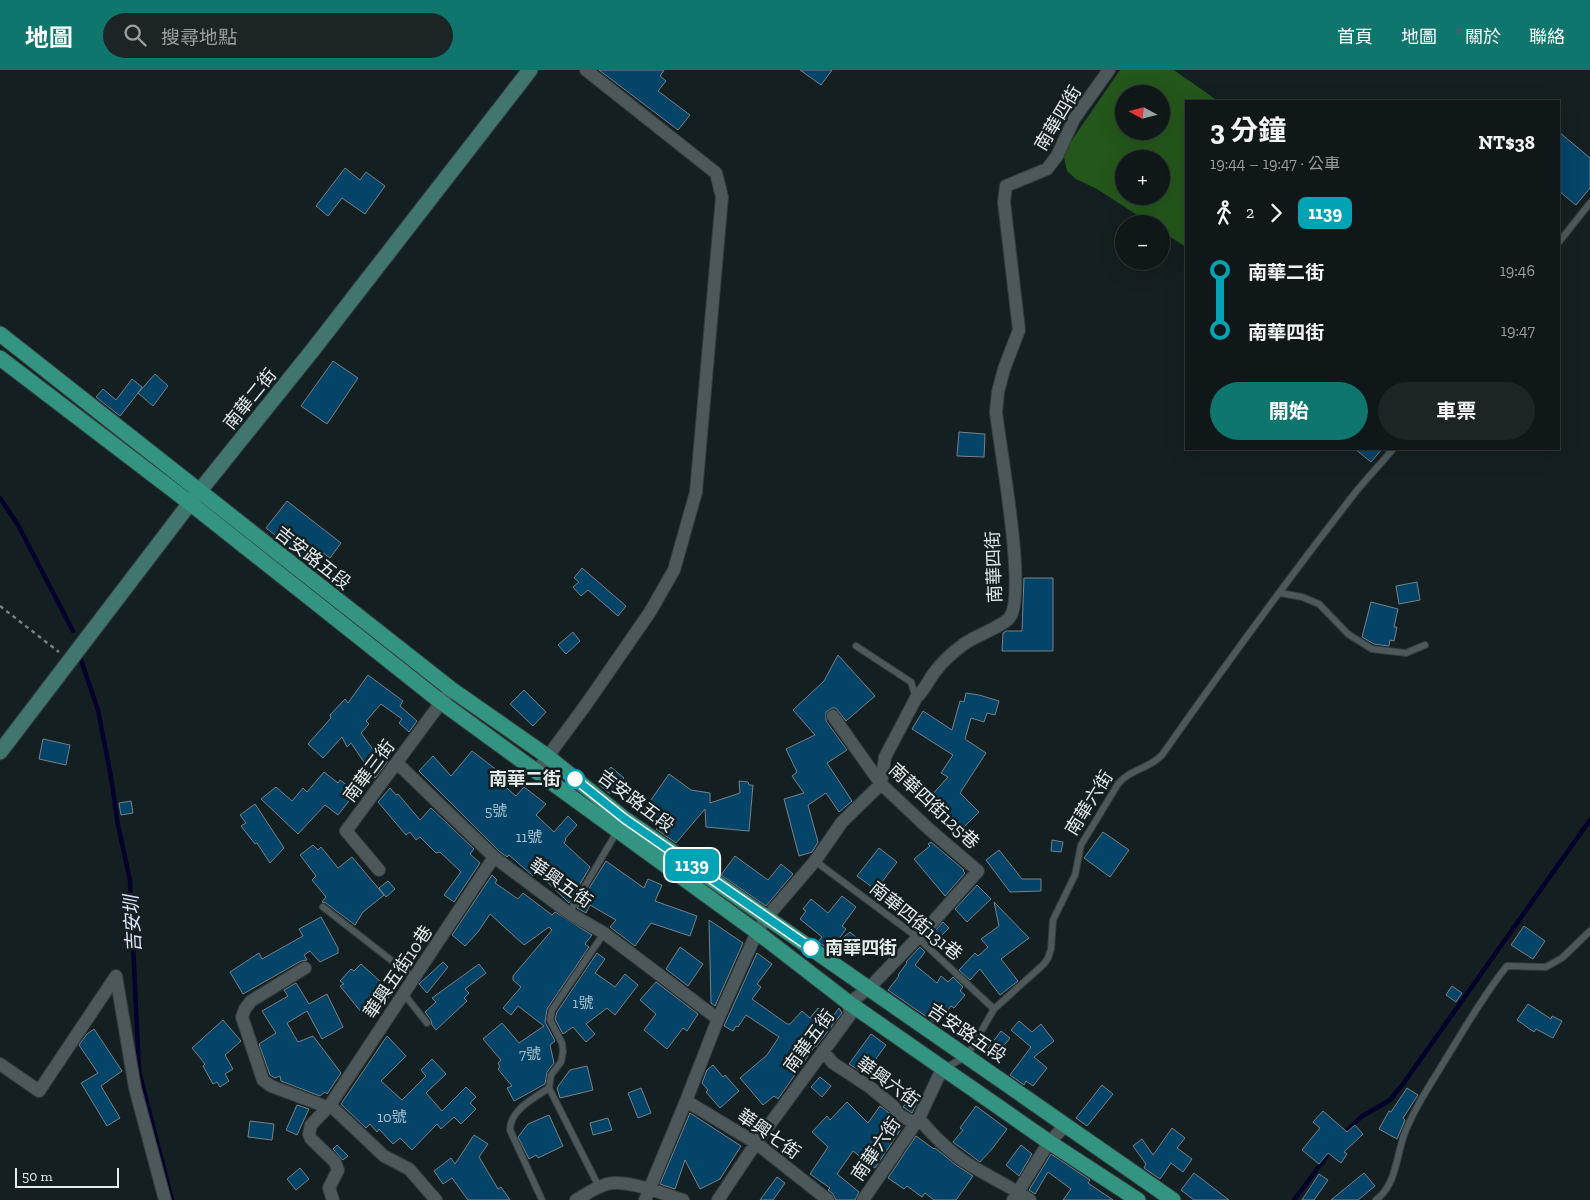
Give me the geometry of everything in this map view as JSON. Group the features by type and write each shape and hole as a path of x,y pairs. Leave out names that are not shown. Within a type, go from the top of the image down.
{"main road":[{"name":"吉安路五段","path":"0,334 441,702 537,771 767,917 1066,1125 1167,1198"},
{"name":"吉安路五段","path":"0,358 195,497 451,689 547,756 621,825 849,1003 1049,1142 1138,1200"}],"street":[{"name":"南華二街","path":"0,752 195,497 306,358 530,70"},
{"path":"537,771 585,706 644,620 674,570 696,492 722,197 716,173 586,70"},
{"name":"南華四街","path":"881,784 885,757 916,698 924,690 932,674 963,645 982,632 1009,620 1013,612 1016,598 1013,542 996,412 998,392 1004,369 1019,330 1004,202 1006,186 1047,169 1057,156 1074,119 1109,70"},
{"name":"南華三街","path":"379,870 346,831 451,689"},
{"name":"南華四街125巷","path":"833,716 881,784 930,830 978,871"},
{"name":"華興五街","path":"397,763 494,857 569,913 604,933 718,1018"},
{"path":"647,1194 718,1018 757,932 767,917 815,861 842,822 881,784"},
{"name":"華興五街10巷","path":"334,1200 329,1188 338,1170 335,1162 311,1139 309,1134 311,1125 328,1106 494,857"},
{"name":"南華五街","path":"718,1200 756,1142 850,1015 849,1003 868,989 931,924 978,871"},
{"path":"305,968 251,1001 245,1009 242,1017 263,1080 271,1086 328,1106 384,1156 409,1169 436,1200"},
{"path":"0,1064 39,1091 116,976 134,1088 165,1200"},
{"name":"華興六街","path":"823,1051 839,1068 871,1088 894,1107 899,1115 913,1122 919,1118 929,1131 966,1162 1016,1196 1030,1200"},
{"name":"南華六街","path":"863,1200 919,1118 942,1069"},
{"name":"華興七街","path":"686,1101 756,1142 828,1200"},
{"path":"1016,1196 1049,1142 1066,1125"},
{"path":"576,1200 599,1187 615,1183 647,1194 683,1200"}],"lane":[{"path":"1560,241 1590,203"},
{"name":"南華六街","path":"967,1056 994,1009 1044,964 1048,958 1051,949 1053,920 1075,874 1081,845 1118,784 1131,772 1155,763 1162,755 1222,669 1353,496 1392,450"},
{"path":"1280,593 1302,597 1319,604 1348,634 1372,649 1406,653 1424,645"},
{"path":"856,646 910,682 916,698"},
{"path":"569,913 621,825"},
{"name":"南華四街131巷","path":"815,861 917,937 994,1009"},
{"path":"323,907 414,978"},
{"path":"1376,1200 1384,1194 1395,1171 1404,1136 1421,1100 1489,988 1507,966 1546,967 1562,958 1590,931"},
{"path":"599,1187 549,1088 551,1075 561,1062 563,1052 562,1043 550,1020 552,1010 604,933"},
{"path":"404,994 427,1023"},
{"path":"942,1069 967,1056"},
{"path":"542,1200 510,1130 510,1126 526,1103 549,1088"}],"path":[{"path":"0,606 70,661"}],"green space":[{"path":"1120,70 1174,70 1217,100 1185,100 1185,246 1170,237 1170,215 1137,215 1122,205 1170,205 1170,150 1115,150 1115,201 1076,179 1067,171 1063,153"}],"building":[{"path":"599,70 664,70 660,76 666,81 658,91 690,115 678,130"},
{"path":"800,70 832,70 821,85"},
{"path":"1560,133 1590,158 1590,188 1576,205 1560,192"},
{"path":"345,168 360,180 366,172 385,186 365,214 342,198 328,216 316,206"},
{"path":"333,361 358,378 327,424 301,406"},
{"path":"155,374 168,386 153,406 138,393"},
{"path":"132,379 142,387 120,416 96,397 103,389 116,400"},
{"path":"959,432 985,434 984,457 957,456"},
{"path":"1356,450 1381,450 1371,462"},
{"path":"287,501 341,543 330,558 316,548 307,560 266,528"},
{"path":"582,568 626,606 618,616 588,590 581,596 573,587 579,582 574,578"},
{"path":"1024,578 1053,578 1053,651 1002,651 1003,633 1006,631 1022,631"},
{"path":"1417,582 1420,600 1399,604 1396,586"},
{"path":"1371,602 1398,609 1394,627 1397,627 1394,641 1390,640 1389,646 1374,644 1362,637"},
{"path":"573,632 580,641 566,654 558,645"},
{"path":"838,655 875,696 846,721 836,708 826,712 826,721 847,750 827,763 852,801 839,812 826,793 808,805 818,842 812,852 799,856 784,799 804,793 792,776 797,772 786,749 815,735 793,710 824,681"},
{"path":"368,675 403,701 400,706 417,721 409,732 399,723 402,719 381,704 366,721 369,724 361,733 380,759 384,756 388,761 375,778 351,743 347,747 342,737 323,758 308,744 345,699 348,703"},
{"path":"524,690 546,712 533,726 510,704"},
{"path":"966,693 999,701 995,715 987,713 984,722 971,718 965,739 986,753 960,793 979,812 964,827 930,797 948,777 941,773 953,755 912,729 923,711 952,730 960,701 964,702"},
{"path":"43,739 70,745 66,765 39,759"},
{"path":"472,751 498,771 494,777 516,796 524,787 546,804 536,815 554,832 568,816 577,825 565,839 564,843 590,867 569,903 537,872 533,876 509,855 507,857 499,851 419,771 433,756 451,776"},
{"path":"611,767 624,778 610,794 597,783"},
{"path":"324,772 338,783 340,780 356,792 338,815 325,805 298,834 261,799 276,787 292,801 303,788 307,792"},
{"path":"669,774 691,790 710,793 710,803 740,793 739,781 748,782 749,785 753,785 749,831 706,827 705,809 676,843 656,829 662,823 644,810"},
{"path":"390,788 396,795 398,794 420,820 431,808 474,849 470,854 480,863 454,902 444,895 461,872 440,852 436,853 420,837 416,840 410,832 406,835 378,802"},
{"path":"131,801 133,813 121,815 119,803"},
{"path":"255,804 284,848 270,863 257,843 255,844 241,826 246,823 240,815"},
{"path":"1103,832 1129,850 1110,877 1084,858"},
{"path":"1052,840 1063,842 1061,852 1051,851"},
{"path":"931,842 964,870 965,873 945,896 914,859 930,846 928,844"},
{"path":"313,845 318,850 321,847 338,868 352,857 384,895 363,912 355,925 322,902 326,897 312,880 316,876 300,855"},
{"path":"879,848 897,862 876,890 857,876"},
{"path":"999,850 1022,879 1041,879 1041,891 1010,892 986,860"},
{"path":"735,856 768,880 781,864 793,874 766,906 721,875"},
{"path":"606,861 644,888 648,879 662,885 655,901 697,916 690,936 651,923 635,946 610,927 616,920 590,905 586,913 577,908"},
{"path":"492,875 497,880 495,883 518,899 523,893 552,915 555,912 592,935 585,944 589,947 547,1009 545,1022 555,1041 550,1045 554,1063 547,1072 545,1084 514,1101 507,1088 512,1086 498,1069 500,1067 498,1063 501,1060 483,1039 502,1023 519,1043 544,1026 518,1006 511,1015 503,1008 521,987 513,980 513,976 552,930 549,927 524,945 490,914 478,932 465,946 452,935"},
{"path":"388,881 395,889 386,897 379,888"},
{"path":"977,885 991,899 967,922 955,909"},
{"path":"842,896 856,907 842,926 846,929 838,940 845,946 838,955 818,942 822,937 800,919 806,911 803,909 811,899 828,913"},
{"path":"994,902 1029,938 1001,959 1018,981 1000,995 980,969 970,980 959,970 975,953 978,956 988,947 981,939 999,926"},
{"path":"321,917 338,948 338,953 320,962 310,951 304,955 307,960 301,961 243,994 230,972 259,953 262,959 303,936 299,929"},
{"path":"709,920 743,943 715,1006 711,1003"},
{"path":"943,922 949,928 932,945 927,940"},
{"path":"1524,926 1545,941 1533,959 1511,945"},
{"path":"850,932 858,939 851,948 840,940"},
{"path":"680,947 703,964 688,986 666,969"},
{"path":"920,947 925,952 915,965 937,983 941,976 948,982 953,977 963,987 960,991 965,995 954,1008 951,1006 937,1024 888,990 899,976 906,962"},
{"path":"597,953 605,959 595,973 615,987 625,974 638,985 615,1015 607,1008 586,1024 595,1034 586,1042 573,1027 563,1034 555,1019 557,1012"},
{"path":"757,953 772,964 757,984 761,987 752,999 787,1024 790,1024 802,1011 810,1018 818,1008 831,1019 839,1008 842,1013 815,1046 778,1099 774,1096 763,1105 740,1078 767,1055 779,1037 746,1015 733,1031 724,1026"},
{"path":"443,962 448,967 427,993 419,984"},
{"path":"361,964 393,993 385,1001 382,998 362,1013 340,986 344,984 340,981 351,969 354,971"},
{"path":"479,964 486,973 465,989 469,993 464,998 467,1001 436,1030 425,1012 436,1002 432,998"},
{"path":"656,982 698,1014 687,1031 683,1028 667,1049 644,1030 656,1014 640,1000"},
{"path":"296,983 309,1004 327,994 343,1027 322,1039 307,1011 287,1023 298,1042 313,1036 341,1073 327,1094 325,1092 320,1096 281,1081 280,1076 275,1078 270,1075 259,1044 276,1033 262,1011 288,996 284,990"},
{"path":"1452,986 1462,993 1456,1002 1446,995"},
{"path":"1528,1004 1551,1019 1552,1016 1562,1021 1553,1038 1536,1029 1534,1032 1517,1020"},
{"path":"223,1020 241,1041 225,1055 233,1069 225,1074 229,1081 220,1087 217,1082 213,1084 203,1066 205,1064 192,1048"},
{"path":"1019,1021 1032,1032 1041,1024 1054,1041 1034,1057 1047,1068 1033,1086 1026,1081 1024,1085 1010,1075 1031,1047 1011,1030"},
{"path":"94,1029 122,1071 101,1086 120,1118 107,1126 81,1083 98,1073 79,1045 87,1034"},
{"path":"1001,1031 1010,1038 992,1058 985,1052"},
{"path":"871,1034 886,1045 865,1074 849,1064"},
{"path":"387,1036 406,1056 381,1081 402,1100 426,1076 421,1070 432,1059 446,1074 426,1093 442,1111 466,1087 476,1097 470,1103 476,1109 461,1124 454,1117 441,1129 437,1124 412,1150 400,1138 393,1144 379,1129 377,1132 370,1124 366,1128 341,1104"},
{"path":"713,1065 739,1091 720,1108 706,1092 708,1090 702,1083 707,1070"},
{"path":"587,1066 593,1090 560,1098 557,1088 570,1070"},
{"path":"820,1077 831,1086 822,1097 811,1087"},
{"path":"1102,1085 1113,1094 1087,1126 1076,1118"},
{"path":"641,1088 651,1113 638,1118 628,1093"},
{"path":"1407,1088 1418,1095 1403,1118 1405,1120 1397,1139 1379,1129 1389,1111 1391,1112"},
{"path":"914,1092 920,1096 912,1113 903,1107"},
{"path":"847,1102 868,1123 880,1106 888,1112 895,1122 903,1126 875,1168 853,1151 837,1174 859,1192 855,1200 836,1200 828,1190 830,1188 810,1174 828,1147 812,1132 827,1116 830,1120"},
{"path":"297,1105 309,1109 297,1135 286,1130"},
{"path":"976,1106 1007,1129 980,1162 953,1142 963,1130 960,1128"},
{"path":"1323,1111 1347,1132 1355,1125 1363,1134 1344,1152 1347,1154 1341,1163 1328,1153 1319,1164 1302,1150 1320,1128 1313,1122"},
{"path":"690,1113 741,1146 720,1179 700,1189 685,1160 675,1189 660,1184"},
{"path":"549,1115 563,1146 538,1158 536,1155 529,1159 518,1137 528,1124"},
{"path":"608,1118 612,1130 593,1135 590,1123"},
{"path":"250,1121 274,1124 272,1140 248,1137"},
{"path":"1172,1128 1185,1138 1177,1148 1192,1159 1183,1172 1171,1163 1160,1179 1144,1168 1146,1164 1133,1146 1142,1139 1153,1155"},
{"path":"474,1135 488,1144 479,1157 498,1189 501,1187 510,1200 468,1200 452,1178 443,1184 434,1171 451,1158 455,1164"},
{"path":"916,1136 973,1176 956,1200 934,1200 925,1193 922,1197 907,1186 904,1189 888,1178"},
{"path":"337,1145 348,1156 343,1160 333,1149"},
{"path":"1021,1145 1032,1154 1019,1176 1006,1165"},
{"path":"1051,1154 1090,1180 1088,1183 1113,1200 1063,1200 1071,1189 1048,1172 1035,1194 1029,1190"},
{"path":"300,1168 309,1179 296,1190 287,1179"},
{"path":"1194,1173 1229,1200 1194,1200 1181,1190"},
{"path":"1364,1173 1375,1186 1358,1200 1331,1200"},
{"path":"1319,1174 1328,1180 1314,1200 1302,1200"},
{"path":"777,1177 785,1183 773,1200 760,1200"}],"waterway":[{"name":"吉安圳","path":"0,498 18,525 73,631"},
{"name":"吉安圳","path":"79,654 98,710 118,825 130,880 139,1071 172,1200"},
{"path":"1343,1135 1361,1117 1390,1100 1403,1084 1590,820"},
{"path":"1294,1200 1332,1149"}],"bus line":[{"name":"1139","path":"575,779 625,819 811,948"}],"place":[{"name":"南華二街","path":"575,779"},
{"name":"南華四街","path":"811,948"}]}
